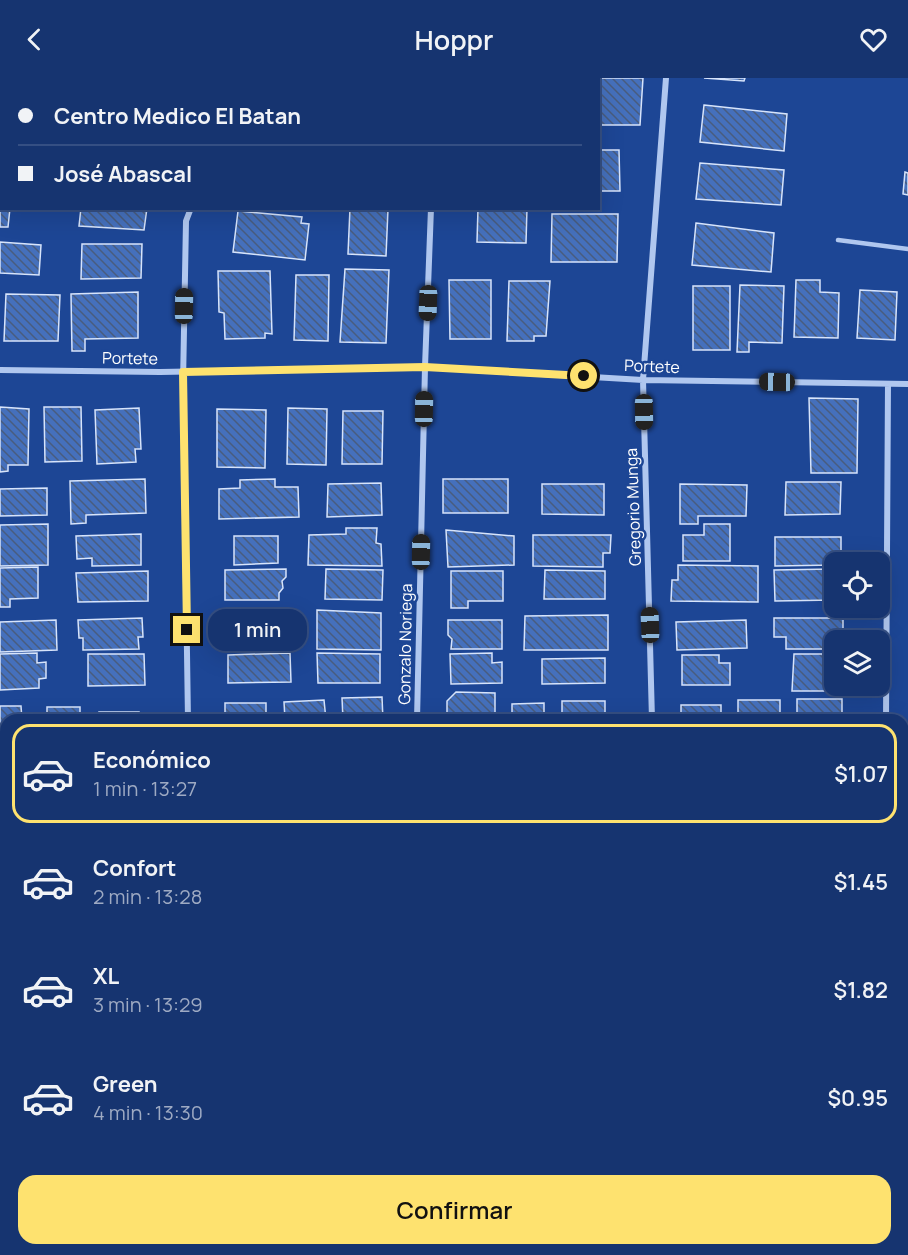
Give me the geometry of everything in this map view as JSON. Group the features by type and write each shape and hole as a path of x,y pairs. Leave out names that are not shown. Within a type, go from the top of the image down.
{"street":[{"name":"Gregorio Munga","path":"652,714 643,380 666,78"},
{"path":"188,714 183,372 186,221 190,210"},
{"name":"Gonzalo Noriega","path":"417,714 431,210"},
{"name":"Portete","path":"0,370 183,372 425,367 643,380 908,384"},
{"path":"886,714 888,384"}],"lane":[{"path":"838,240 908,249"}],"building":[{"path":"600,78 643,78 640,125 600,125"},
{"path":"704,78 745,78 744,81"},
{"path":"704,105 787,114 784,151 700,142"},
{"path":"600,150 619,150 620,191 600,191"},
{"path":"700,163 784,170 781,205 696,199"},
{"path":"905,172 908,173 908,195 903,194"},
{"path":"0,210 10,210 8,227 0,227"},
{"path":"81,210 147,210 144,230 79,226"},
{"path":"350,210 388,210 386,256 348,254"},
{"path":"478,210 527,210 526,243 477,242"},
{"path":"238,211 302,217 301,223 309,224 305,260 233,252"},
{"path":"552,214 618,214 617,262 551,262"},
{"path":"696,223 774,233 771,272 692,265"},
{"path":"0,242 41,245 39,275 0,273"},
{"path":"82,244 142,244 141,278 81,279"},
{"path":"345,269 389,270 386,343 340,342"},
{"path":"218,271 270,271 272,334 265,333 265,338 225,339 224,313 219,312"},
{"path":"296,275 329,275 328,341 294,340"},
{"path":"449,280 491,280 491,339 450,339"},
{"path":"796,280 820,280 820,292 839,293 838,338 794,337"},
{"path":"509,281 550,281 546,336 534,336 534,341 507,341"},
{"path":"740,285 784,286 782,343 749,342 749,352 737,352"},
{"path":"693,286 730,286 730,350 693,350"},
{"path":"860,290 897,292 895,340 857,338"},
{"path":"138,292 138,338 85,339 85,351 72,351 71,294"},
{"path":"6,294 60,295 58,341 4,341"},
{"path":"809,398 858,399 857,473 811,473"},
{"path":"0,407 29,409 28,465 8,465 8,471 0,472"},
{"path":"44,407 81,407 82,461 45,462"},
{"path":"139,408 141,449 135,449 136,462 97,464 95,410"},
{"path":"288,408 327,409 326,465 287,464"},
{"path":"217,409 266,410 265,468 217,467"},
{"path":"343,411 383,411 382,464 342,464"},
{"path":"145,479 146,513 86,515 86,523 71,524 70,481"},
{"path":"275,479 275,487 298,487 299,517 219,519 219,489 240,488 240,480"},
{"path":"443,479 508,479 508,513 443,513"},
{"path":"786,482 841,482 840,514 785,515"},
{"path":"381,483 382,515 327,517 328,484"},
{"path":"542,484 604,484 604,515 542,514"},
{"path":"680,484 747,485 746,516 698,516 698,524 680,524"},
{"path":"47,488 47,515 0,516 0,489"},
{"path":"48,524 48,565 0,566 0,525"},
{"path":"704,524 730,524 730,561 683,561 683,535 704,535"},
{"path":"346,528 377,528 376,543 381,544 382,566 308,565 309,535 346,534"},
{"path":"446,530 514,536 514,565 448,567"},
{"path":"141,534 141,565 92,566 92,558 77,559 76,536"},
{"path":"533,535 611,535 610,553 603,553 603,567 533,566"},
{"path":"234,536 278,536 278,563 234,565"},
{"path":"775,537 841,537 841,552 824,552 824,565 775,566"},
{"path":"678,565 758,566 758,602 671,601 672,580 678,580"},
{"path":"38,567 38,598 10,599 10,607 0,607 0,568"},
{"path":"286,569 279,600 225,600 225,570"},
{"path":"326,569 383,570 382,600 325,599"},
{"path":"824,569 824,600 775,601 774,570"},
{"path":"545,570 605,571 605,599 544,599"},
{"path":"148,571 148,601 78,602 76,573"},
{"path":"451,571 503,571 503,601 468,601 468,608 451,608"},
{"path":"317,610 381,613 381,650 317,649"},
{"path":"294,611 294,631 286,630 285,649 226,651 227,613"},
{"path":"608,615 608,650 524,650 525,616"},
{"path":"142,618 143,637 138,637 139,649 83,650 83,638 79,638 78,620"},
{"path":"774,618 843,618 843,630 824,630 824,649 786,649 786,637 774,637"},
{"path":"56,620 57,650 0,652 0,622"},
{"path":"448,620 502,620 502,649 451,649 452,639 448,635"},
{"path":"746,620 747,648 677,650 676,622"},
{"path":"37,653 37,663 46,662 46,678 39,679 39,688 0,690 0,654"},
{"path":"290,653 291,682 228,683 228,655"},
{"path":"317,653 380,654 380,683 318,683"},
{"path":"492,653 492,663 502,662 502,683 451,684 450,654"},
{"path":"88,654 144,654 145,685 88,686"},
{"path":"794,654 824,654 824,691 792,691"},
{"path":"682,655 719,655 719,663 730,663 730,685 682,685"},
{"path":"605,658 605,683 542,684 542,659"},
{"path":"456,692 495,693 495,714 447,714 447,701"},
{"path":"382,697 383,714 343,714 342,698"},
{"path":"797,699 842,699 842,714 797,714"},
{"path":"324,700 325,714 285,714 284,702"},
{"path":"738,700 780,700 780,714 738,714"},
{"path":"562,701 605,701 605,714 562,714"},
{"path":"225,703 266,703 266,714 225,714"},
{"path":"544,703 544,714 512,714 512,704"},
{"path":"681,705 721,705 721,714 681,714"},
{"path":"0,706 21,706 22,714 0,714"},
{"path":"47,707 80,707 80,714 47,714"},
{"path":"99,712 139,712 139,714 99,714"}],"route":[{"path":"187,630 183,372 425,367 584,376"}]}
